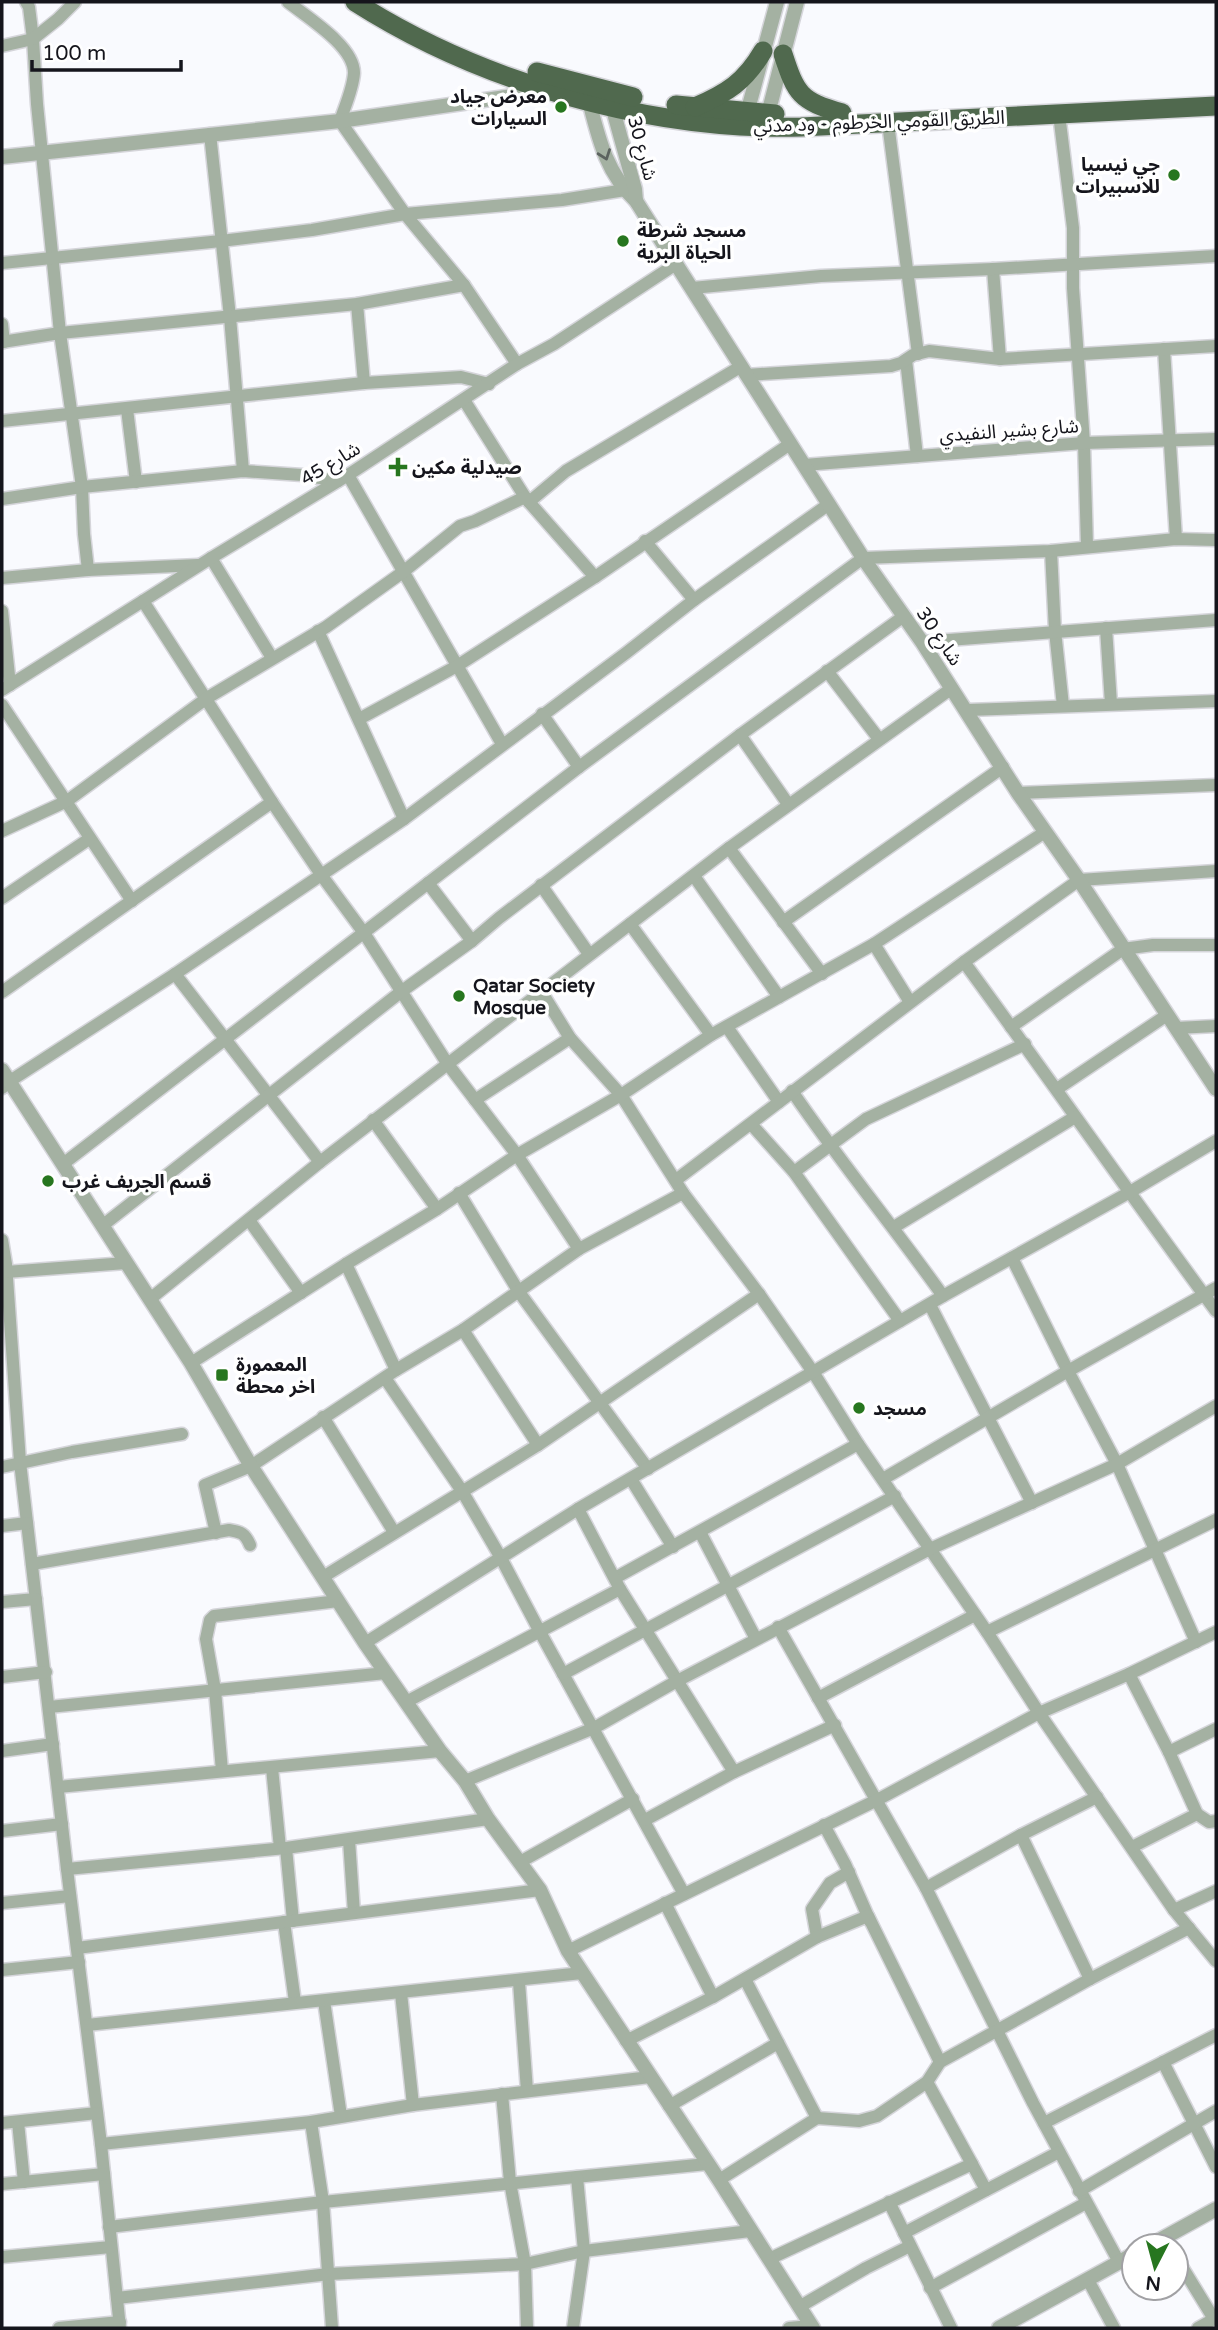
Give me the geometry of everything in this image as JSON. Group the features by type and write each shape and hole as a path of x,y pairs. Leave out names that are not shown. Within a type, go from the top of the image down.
{"highway":[{"name":"الطريق القومي الخرطوم - ود مدني","path":"355,2 463,58 551,90 612,106 686,120 758,127 1216,106"},
{"name":"الطريق القومي الخرطوم - ود مدني","path":"379,2 467,46 552,77 643,99 747,113 842,113 1216,92"},
{"path":"695,107 735,87 751,70 763,51"},
{"path":"783,54 788,75 799,92 818,106 842,113"}],"street":[{"path":"26,2 33,39 61,334 82,487 83,534 88,570"},
{"path":"2,46 33,39 75,2"},
{"path":"288,2 334,38 352,60 354,75 340,121"},
{"path":"747,113 777,2"},
{"path":"768,114 797,2"},
{"path":"2,157 340,121 551,90"},
{"name":"شارع 30","path":"590,101 608,164 692,288 863,558 968,710 1018,793 1079,880 1216,1089"},
{"name":"شارع 30","path":"612,106 635,189 631,196"},
{"path":"1059,114 1073,228 1072,263 1084,443 1087,546"},
{"path":"340,121 405,214 464,285 517,364"},
{"path":"888,123 908,273 917,456"},
{"path":"210,134 243,471"},
{"path":"2,264 312,230 405,214 631,196"},
{"path":"692,288 821,276 993,270 1216,256"},
{"name":"شارع 45","path":"6,688 199,565 343,478 676,264"},
{"path":"993,270 1000,359"},
{"path":"2,324 3,342 357,304 464,285"},
{"path":"357,304 364,383"},
{"path":"2,831 67,801 207,698 318,631 403,572 460,526 527,499 566,471 743,371 891,366 929,351 1000,359 1216,346"},
{"path":"1164,349 1176,539"},
{"path":"2,421 364,383 461,377 489,384"},
{"path":"464,400 527,499 595,577"},
{"path":"127,409 136,482"},
{"name":"شارع بشير النفيدي","path":"804,465 1084,443 1216,439"},
{"path":"359,719 457,666 595,577 790,444"},
{"path":"2,499 82,487 243,471 343,478 403,572 502,744"},
{"path":"812,2327 568,1951 540,1890 365,1643 251,1466 191,1363 64,1164 4,1080 175,974 404,819 694,600 829,504"},
{"path":"64,1164 579,767 863,558 1051,551 1176,539 1216,540"},
{"path":"645,541 694,600"},
{"path":"1051,551 1055,631 1063,706"},
{"path":"211,558 272,658"},
{"path":"2,578 88,570 199,565"},
{"path":"143,601 272,802 364,933 447,1063 517,1155 579,1249"},
{"path":"2,611 6,688"},
{"path":"102,1226 402,990 472,941 541,885 740,735 904,616"},
{"path":"922,642 1216,620"},
{"path":"1106,628 1111,704"},
{"path":"318,631 404,819"},
{"path":"827,671 879,739"},
{"path":"150,1299 373,1120 589,954 788,804 952,688"},
{"path":"968,710 1216,701"},
{"path":"2,705 132,901"},
{"path":"542,714 579,767"},
{"path":"740,735 788,804"},
{"path":"783,922 1003,767"},
{"path":"1018,793 1216,785"},
{"path":"2,992 272,802"},
{"path":"191,1363 437,1209 517,1155 621,1095 711,1035 874,944 1045,832"},
{"path":"2,898 89,839"},
{"path":"729,848 822,974"},
{"path":"676,1180 910,1002 1079,880 1216,871"},
{"path":"694,876 779,997"},
{"path":"428,883 472,941"},
{"path":"541,885 589,954"},
{"path":"630,924 711,1035"},
{"path":"874,944 910,1002"},
{"path":"1011,1027 1123,949 1216,945"},
{"path":"964,962 1216,1311"},
{"path":"175,974 320,1162"},
{"path":"541,991 570,1038 621,1095 683,1193 759,1294 813,1372 858,1444 1174,1910 1216,1961"},
{"path":"1057,1089 1167,1015"},
{"path":"1176,1028 1216,1026"},
{"path":"727,1027 779,1102"},
{"path":"475,1100 570,1038"},
{"path":"794,1172 866,1119 1025,1044"},
{"path":"792,1091 943,1296"},
{"path":"894,1227 1074,1117"},
{"path":"373,1120 437,1209"},
{"path":"751,1124 794,1172 900,1321"},
{"path":"365,1643 578,1508 1216,1141"},
{"path":"459,1193 519,1292 648,1469"},
{"path":"216,1533 205,1485 251,1466 390,1374 463,1330 579,1249 683,1193"},
{"path":"249,1220 300,1293"},
{"path":"2,1240 8,1393 27,1513 120,2325 59,2328"},
{"path":"1012,1258 1117,1464 1196,1642"},
{"path":"4,1267 127,1263"},
{"path":"346,1264 390,1374 501,1558 684,1894"},
{"path":"883,1479 1216,1288"},
{"path":"323,1577 538,1445 759,1294"},
{"path":"930,1305 1032,1503"},
{"path":"463,1330 538,1445"},
{"path":"465,1781 594,1728 778,1627 930,1549 1117,1464 1216,1406"},
{"path":"323,1417 394,1532"},
{"path":"2,1467 182,1434"},
{"path":"406,1702 540,1632 674,1547 858,1444"},
{"path":"631,1479 674,1547"},
{"path":"563,1674 895,1496"},
{"path":"578,1508 618,1583 734,1772"},
{"path":"987,1632 1216,1520"},
{"path":"2,1526 27,1523"},
{"path":"32,1564 229,1530 241,1531 247,1536 250,1545"},
{"path":"700,1532 756,1639"},
{"path":"2,1602 36,1599"},
{"path":"222,1771 215,1689 206,1639 209,1620 214,1616 338,1601"},
{"path":"818,1698 975,1615"},
{"path":"778,1627 926,1888 1082,2197 1119,2262 999,2328"},
{"path":"568,1951 877,1800 1039,1713 1216,1632"},
{"path":"2,1677 46,1672"},
{"path":"49,1707 386,1673"},
{"path":"1129,1674 1197,1814 1209,1822 1216,1821"},
{"path":"645,1820 734,1772 835,1724"},
{"path":"1169,1752 1216,1729"},
{"path":"2,1751 53,1744"},
{"path":"58,1787 440,1751"},
{"path":"272,1768 283,1848 295,2002"},
{"path":"926,1888 1021,1835 1097,1797"},
{"path":"520,1862 633,1799"},
{"path":"1132,1847 1197,1814"},
{"path":"67,1869 283,1848 488,1819"},
{"path":"2,1831 62,1824"},
{"path":"824,1825 940,2062"},
{"path":"1021,1835 1090,1979"},
{"path":"349,1840 354,1913"},
{"path":"817,1937 812,1909 830,1883 849,1872"},
{"path":"77,1948 540,1890"},
{"path":"1174,1910 1216,1891"},
{"path":"2,1903 70,1896"},
{"path":"665,1903 713,1997"},
{"path":"626,2041 713,1997 817,1937 867,1916"},
{"path":"719,2180 817,2118 859,2121 877,2116 927,2082 940,2062 1189,1928"},
{"path":"2,1970 79,1962"},
{"path":"87,2025 295,2002 519,1982 582,1973"},
{"path":"745,1979 817,2118"},
{"path":"519,1982 527,2091"},
{"path":"401,1993 413,2105"},
{"path":"324,2001 341,2116"},
{"path":"1044,2123 1216,2035"},
{"path":"669,2106 778,2043"},
{"path":"1163,2062 1216,2167"},
{"path":"101,2144 311,2122 413,2105 650,2077"},
{"path":"927,2082 986,2190"},
{"path":"502,2094 510,2182 525,2263 527,2328"},
{"path":"930,2288 1082,2197 1216,2112"},
{"path":"2,2123 97,2113"},
{"path":"18,2122 24,2182"},
{"path":"311,2122 323,2202 332,2328"},
{"path":"904,2233 1059,2152"},
{"path":"109,2227 510,2182 707,2164"},
{"path":"769,2259 972,2164"},
{"path":"2,2184 104,2174"},
{"path":"573,2328 584,2251 577,2177"},
{"path":"889,2202 951,2328"},
{"path":"1182,2232 1216,2209"},
{"path":"117,2298 329,2274 525,2263 584,2251 750,2231"},
{"path":"799,2307 910,2246"},
{"path":"2,2257 111,2247"},
{"path":"1190,2279 1215,2319 1200,2328"},
{"path":"1088,2280 1114,2328"},
{"path":"789,2328 812,2327"}],"place":[{"name":"معرض جياد السيارات","path":"561,107"},
{"name":"جي نيسيا للاسبيرات","path":"1174,175"},
{"name":"مسجد شرطة الحياة البرية","path":"623,241"},
{"name":"صيدلية مكين","path":"398,467"},
{"name":"Qatar Society Mosque","path":"459,996"},
{"name":"قسم الجريف غرب","path":"48,1181"},
{"name":"المعمورة اخر محطة","path":"222,1375"},
{"name":"مسجد","path":"859,1408"}]}
